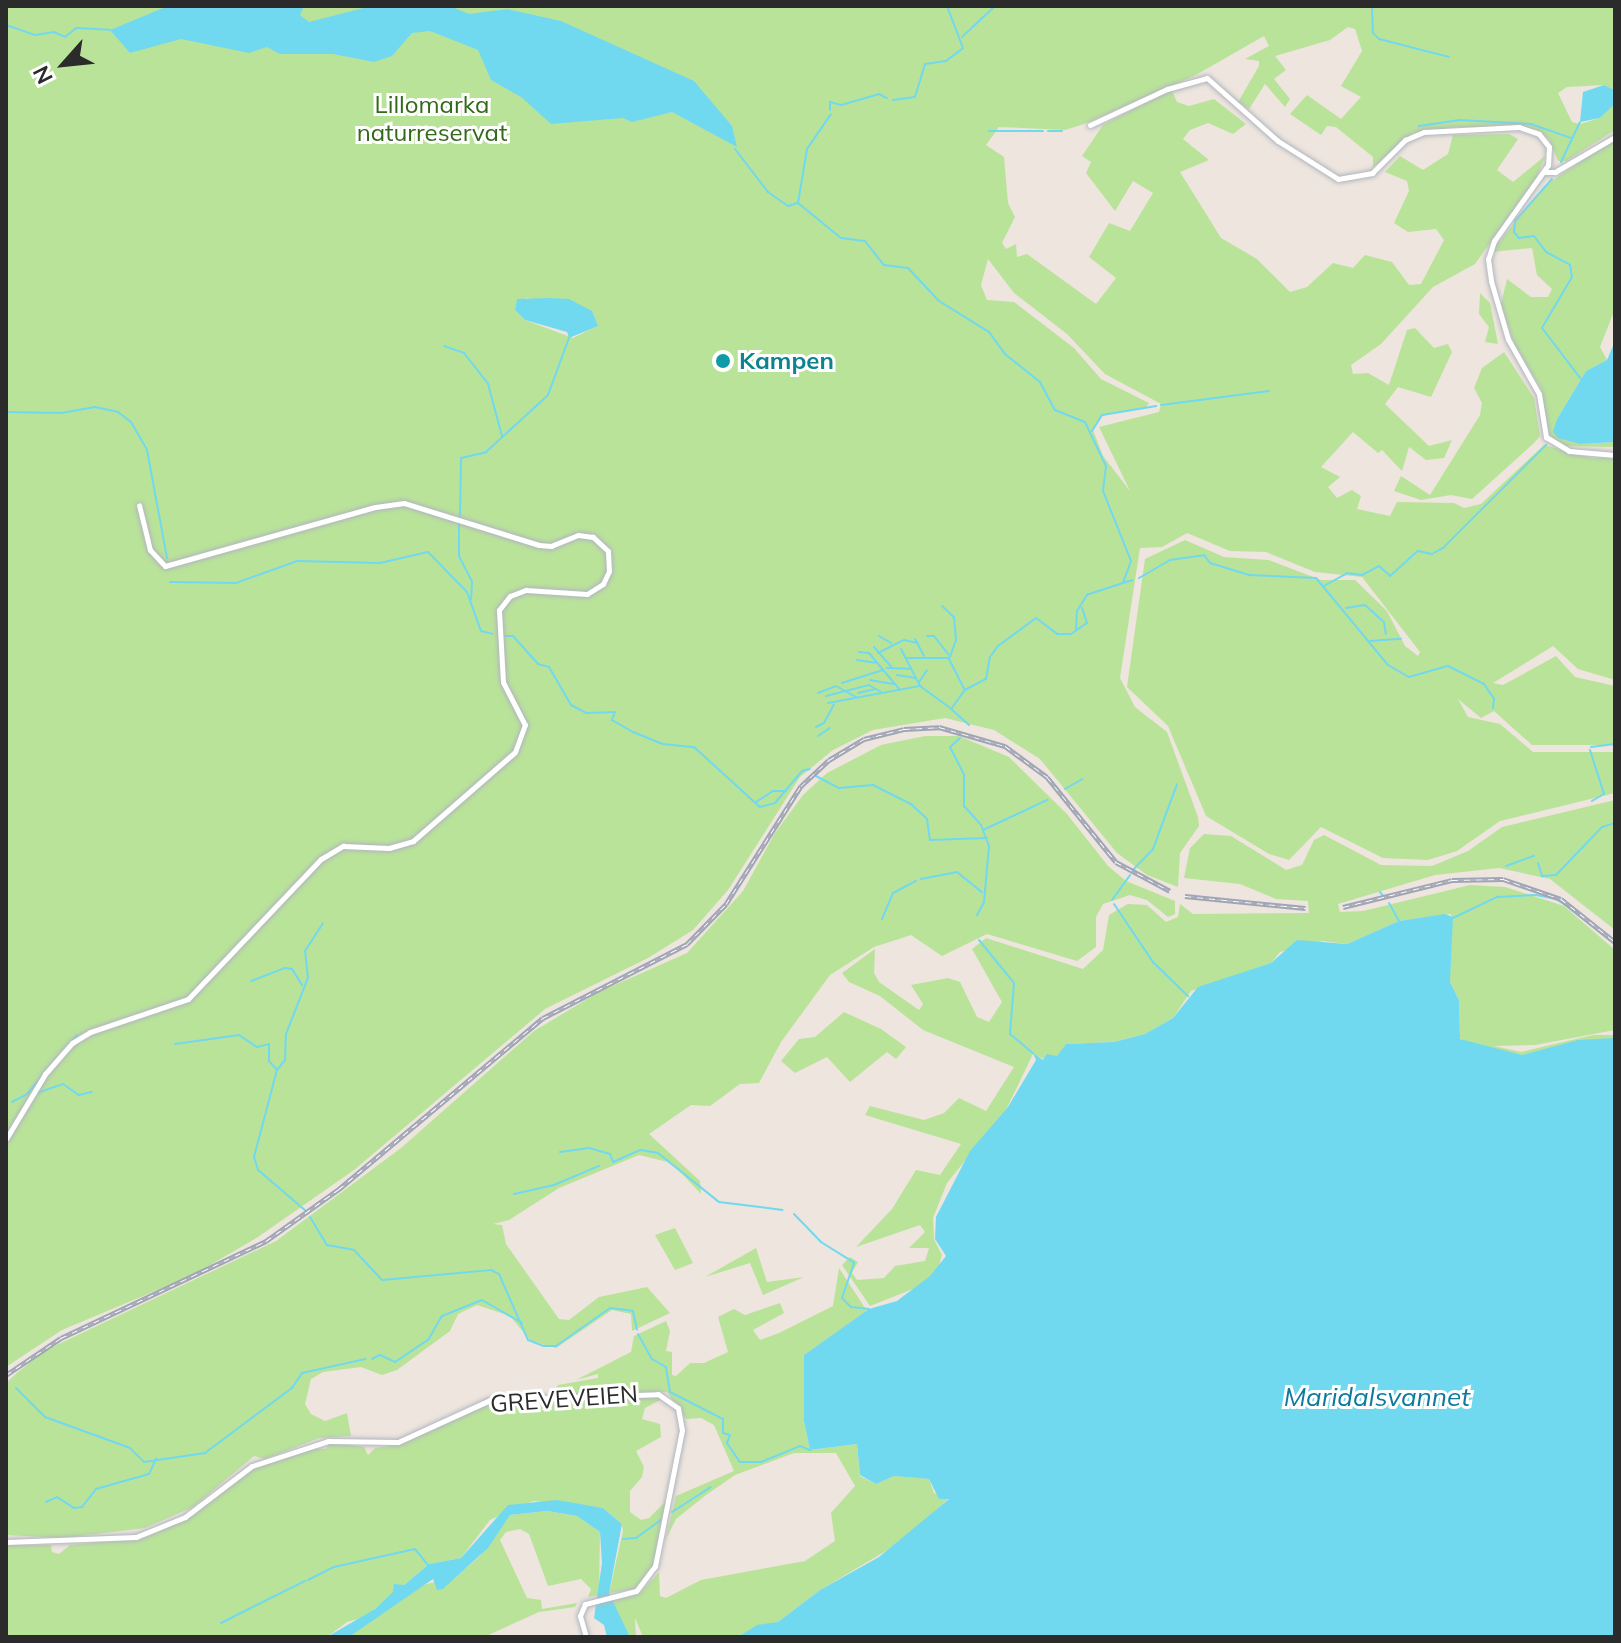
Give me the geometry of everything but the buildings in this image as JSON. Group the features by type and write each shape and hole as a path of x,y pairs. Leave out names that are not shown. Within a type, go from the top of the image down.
{"street":[{"path":"1090,125 1167,89 1207,78 1278,141 1335,178 1372,173 1405,140 1420,133 1516,127 1544,139 1550,154 1545,172 1490,250 1495,297 1511,346 1537,390 1546,437 1569,451 1615,455"},
{"path":"1545,172 1555,172 1615,137"},
{"path":"6,1139 45,1074 72,1043 90,1032 188,999 321,859 343,846 389,848 413,841 515,752 525,725 503,682 499,610 510,596 526,590 587,594 603,584 609,571 608,551 593,537 578,535 539,545 404,503 369,508 165,566 150,550 139,505"},
{"name":"GREVEVEIEN","path":"6,1542 136,1537 185,1517 252,1466 328,1441 398,1442 490,1400 658,1394 678,1408 682,1430 658,1554 644,1586 598,1598 581,1613 586,1637"}],"green space":[{"name":"Lillomarka naturreservat","path":"6,6 1615,6 1615,90 1604,85 1567,87 1558,93 1572,122 1580,124 1600,118 1615,104 1615,130 1566,161 1558,161 1549,139 1535,129 1457,127 1413,133 1373,167 1373,157 1336,127 1327,126 1321,135 1290,114 1307,95 1341,119 1361,97 1341,86 1362,51 1355,29 1348,27 1330,40 1275,56 1286,70 1274,79 1290,99 1285,107 1265,84 1249,109 1238,102 1259,66 1259,61 1245,59 1269,46 1264,36 1194,76 1084,124 1065,130 999,127 986,145 1004,157 1008,203 1015,217 1002,243 1006,249 1016,244 1017,257 1027,254 1096,304 1116,278 1089,257 1109,223 1130,231 1153,193 1133,181 1115,211 1086,173 1091,162 1082,156 1103,125 1172,91 1177,102 1189,106 1214,99 1246,124 1233,134 1208,123 1190,130 1183,139 1209,160 1180,172 1221,238 1257,259 1290,292 1307,287 1333,263 1353,268 1365,255 1392,262 1409,285 1421,284 1444,240 1436,229 1408,232 1394,223 1409,191 1407,181 1385,172 1400,156 1423,170 1448,154 1453,135 1509,134 1518,139 1497,170 1513,182 1545,156 1536,179 1475,264 1433,287 1381,344 1351,365 1353,374 1368,373 1389,385 1407,330 1415,328 1434,348 1448,344 1452,352 1431,397 1398,387 1385,404 1429,446 1452,440 1444,458 1426,460 1409,447 1402,471 1382,450 1378,453 1353,432 1321,467 1340,477 1328,487 1337,498 1352,490 1361,496 1357,509 1390,516 1397,502 1454,503 1464,508 1481,504 1544,445 1592,458 1615,457 1615,680 1578,669 1553,646 1493,683 1503,685 1556,656 1575,677 1615,686 1615,745 1532,745 1494,711 1481,718 1458,699 1468,717 1500,724 1533,752 1615,752 1615,793 1500,821 1457,851 1428,860 1383,858 1321,827 1289,860 1269,854 1206,816 1168,726 1127,687 1145,559 1185,540 1224,557 1269,560 1321,580 1355,580 1387,611 1405,646 1418,656 1420,652 1362,577 1315,572 1266,552 1230,551 1187,533 1162,547 1140,548 1120,678 1135,707 1167,732 1198,817 1199,826 1180,853 1178,887 1147,875 1117,853 1040,759 994,730 945,718 873,730 833,750 800,777 728,890 693,930 648,958 545,1009 354,1170 258,1237 193,1275 62,1330 6,1367","holes":["988,259 1014,293 1067,334 1105,374 1161,404 1159,412 1099,427 1130,491 1103,456 1093,430 1102,416 1146,408 1149,403 1101,379 1074,348 1014,302 987,300 981,285","526,298 592,311 597,326 573,338 525,320 515,310"]},
{"path":"1615,139 1613,314 1600,347 1607,360 1586,371 1557,419 1555,435 1580,444 1615,442 1615,447 1562,446 1549,434 1541,389 1514,344 1501,304 1507,279 1531,297 1548,297 1552,289 1537,275 1532,248 1491,252 1544,186"},
{"path":"1480,293 1490,303 1498,344 1485,342 1489,327 1479,314"},
{"path":"1504,352 1534,398 1540,436 1472,499 1451,495 1421,500 1394,491 1401,476 1430,495 1480,415 1482,403 1474,388 1482,368"},
{"path":"925,736 959,736 1009,757 1067,814 1108,866 1126,881 1175,901 1175,914 1168,917 1147,900 1130,895 1103,904 1096,917 1096,947 1077,961 987,934 942,956 911,935 874,947 830,975 781,1042 759,1083 740,1084 710,1106 691,1105 649,1134 700,1181 701,1194 672,1163 639,1155 559,1188 509,1220 493,1224 502,1225 506,1244 559,1319 569,1320 599,1297 647,1287 670,1313 632,1331 631,1314 612,1310 556,1348 531,1341 510,1316 477,1305 458,1314 450,1331 397,1370 382,1375 361,1367 323,1372 311,1379 305,1404 311,1414 325,1421 347,1413 351,1436 319,1438 265,1459 254,1456 193,1507 145,1528 63,1538 6,1535 6,1383 17,1373 44,1351 276,1241 401,1148 534,1031 599,992 687,953 743,891 775,833 803,795 827,773 881,745"},
{"path":"1615,800 1615,930 1550,879 1499,868 1435,875 1338,904 1340,912 1363,911 1470,885 1505,887 1564,906 1615,950 1615,1030 1535,1045 1494,1046 1521,1052 1593,1035 1615,1035 1615,1040 1523,1055 1475,1048 1460,1038 1459,1000 1450,982 1451,914 1399,921 1347,944 1323,941 1280,952 1271,963 1191,991 1173,1018 1145,1034 1114,1042 1066,1044 1056,1065 1033,1054 1006,1110 947,1183 933,1218 934,1239 942,1255 938,1269 923,1285 870,1306 842,1265 850,1257 858,1262 852,1273 857,1280 884,1278 895,1266 925,1261 929,1248 909,1248 925,1232 920,1225 856,1247 892,1209 916,1170 940,1175 961,1144 865,1115 870,1106 924,1120 944,1113 959,1098 986,1111 1014,1067 923,1030 880,996 849,982 842,973 875,949 874,973 879,982 919,1010 923,1004 911,985 948,978 960,982 977,1017 989,1022 1002,1002 972,949 986,938 1083,969 1103,950 1109,915 1128,904 1147,905 1166,922 1178,917 1180,904 1193,914 1309,913 1308,901 1276,899 1240,884 1184,878 1190,848 1204,834 1231,836 1286,870 1302,865 1314,840 1324,835 1381,865 1432,866 1468,851 1502,827"},
{"path":"844,1012 881,1029 906,1047 896,1059 887,1052 850,1082 827,1057 795,1073 781,1061 799,1039 815,1037"},
{"path":"675,1228 693,1263 675,1270 655,1235"},
{"path":"756,1248 767,1282 804,1277 763,1295 750,1263 705,1277"},
{"path":"839,1268 867,1311 804,1355 804,1421 810,1450 857,1444 860,1476 876,1484 894,1476 929,1479 934,1493 949,1498 901,1542 820,1590 778,1622 738,1637 643,1637 635,1618 636,1637 630,1637 610,1598 640,1593 659,1572 660,1596 666,1598 701,1580 805,1561 835,1541 831,1513 855,1486 836,1453 794,1453 735,1475 676,1519 666,1539 676,1496 734,1471 714,1425 701,1418 686,1419 667,1392 549,1396 558,1385 598,1378 598,1374 576,1380 631,1352 634,1336 666,1321 670,1331 666,1351 672,1352 672,1375 676,1376 690,1363 704,1363 728,1352 718,1317 734,1309 745,1315 780,1303 784,1313 753,1330 760,1340 779,1333 833,1306"},
{"path":"664,1398 645,1408 642,1419 660,1424 661,1437 636,1451 644,1467 642,1477 630,1491 630,1512 641,1520 649,1518 667,1500 652,1570 640,1588 609,1593 623,1531 622,1524 603,1508 533,1501 490,1520 461,1558 429,1564 365,1617 347,1622 327,1637 6,1637 6,1545 51,1545 52,1552 59,1554 70,1545 144,1538 191,1517 250,1470 307,1448 325,1449 332,1442 364,1447 368,1455 375,1448 403,1444 489,1402"},
{"path":"547,1511 577,1516 600,1532 599,1595 588,1597 591,1589 581,1579 548,1586 529,1534 520,1529 506,1532 500,1540 527,1598 541,1600 542,1609 577,1603 575,1607 539,1612 484,1637 349,1637 417,1586 455,1578 480,1556 510,1515"}],"water":[{"path":"168,6 304,6 300,15 309,22 371,6 450,6 469,14 507,9 561,21 694,81 732,126 737,147 672,112 632,122 623,118 551,124 521,97 491,80 478,50 430,31 412,33 392,56 374,62 333,54 280,54 267,47 249,53 181,39 130,53 110,30"},
{"path":"1604,85 1615,90 1615,104 1600,118 1580,122 1583,92"},
{"path":"517,299 569,299 592,311 598,326 569,338 567,332 525,320 515,310"},
{"path":"1615,341 1615,442 1580,444 1558,438 1553,432 1557,419 1586,371 1607,360"},
{"name":"Maridalsvannet","path":"1445,914 1453,917 1450,982 1459,1000 1460,1039 1522,1055 1578,1040 1615,1038 1615,1637 738,1637 757,1625 778,1622 820,1590 879,1557 949,1499 939,1499 929,1479 894,1476 876,1484 860,1475 857,1444 810,1450 804,1421 804,1355 869,1309 897,1301 930,1276 946,1256 935,1239 936,1217 970,1151 1008,1107 1036,1060 1033,1053 1043,1060 1047,1054 1057,1056 1066,1044 1114,1042 1145,1034 1173,1018 1198,987 1271,963 1297,940 1347,944 1399,921"},
{"path":"557,1500 603,1508 622,1524 609,1593 630,1637 607,1637 604,1625 594,1618 602,1563 600,1532 577,1516 547,1511 510,1515 488,1548 443,1589 437,1590 433,1579 349,1637 327,1637 375,1609 393,1592 394,1584 404,1585 429,1564 461,1558 508,1505"}],"waterway":[{"path":"893,100 915,97 925,64 946,61 963,48 947,6"},
{"path":"962,37 995,6"},
{"path":"1023,6 1046,6"},
{"path":"1372,6 1373,33 1379,39 1449,57"},
{"path":"6,25 35,35 54,32 65,37 76,28 110,30"},
{"path":"830,110 830,102 841,105 879,94 887,98"},
{"path":"798,203 807,149 831,114"},
{"path":"1419,126 1460,120 1531,124 1571,138"},
{"path":"1561,162 1580,122"},
{"path":"989,131 1043,131"},
{"path":"1048,131 1062,131"},
{"path":"735,149 768,192 788,206 798,203 841,238 865,241 884,265 908,268 939,301 989,332 1005,354 1040,382 1055,410 1085,422 1106,466 1103,491 1131,561 1123,583 1087,595 1077,611 1076,629"},
{"path":"1552,179 1515,221 1514,232 1519,238 1534,236 1546,252 1570,265 1572,277 1542,328 1581,379"},
{"path":"460,516 461,458 486,452 548,395 569,338"},
{"path":"444,346 464,353 488,384 502,436"},
{"path":"1161,405 1269,391"},
{"path":"1092,431 1102,415 1156,406"},
{"path":"6,412 61,413 95,407 118,412 131,422 147,450 167,558"},
{"path":"1324,586 1347,573 1362,575 1379,566 1390,576 1418,551 1432,554 1443,548 1546,445"},
{"path":"459,522 459,556 472,582 471,599"},
{"path":"170,582 236,583 297,561 380,563 428,552 467,592 481,631 493,634"},
{"path":"1139,578 1170,560 1204,555 1210,563 1249,575 1316,578 1388,665 1409,677 1448,666 1484,684 1494,699 1493,708"},
{"path":"1123,583 1133,580"},
{"path":"1346,608 1365,605 1384,622 1386,634"},
{"path":"942,606 954,617 956,640 949,659 965,690"},
{"path":"969,725 951,709 965,690 986,679 990,657 998,646 1036,618 1057,634 1071,634 1087,623 1082,608"},
{"path":"501,636 513,636 538,664 549,667 571,705 586,713 615,712 612,720 633,732 663,744 694,747 760,807 775,803 802,771 810,769"},
{"path":"879,636 891,643"},
{"path":"927,636 934,636 948,654"},
{"path":"915,639 924,656"},
{"path":"1370,641 1401,639"},
{"path":"878,653 904,640 918,643"},
{"path":"874,647 892,668"},
{"path":"901,649 920,686 950,708"},
{"path":"859,652 869,653 900,690"},
{"path":"907,658 948,658"},
{"path":"857,660 875,663"},
{"path":"887,668 910,669"},
{"path":"842,683 883,670"},
{"path":"919,682 927,670"},
{"path":"897,675 916,678"},
{"path":"870,680 893,684"},
{"path":"826,696 869,685 881,692"},
{"path":"818,693 836,686 856,697"},
{"path":"828,703 920,686"},
{"path":"858,693 876,689"},
{"path":"816,727 824,723 834,704"},
{"path":"818,736 830,728"},
{"path":"960,738 950,747 964,774 964,806 981,825 989,846 984,902 977,915"},
{"path":"1591,747 1615,744"},
{"path":"1590,750 1604,794 1592,801"},
{"path":"816,776 839,788 873,785 911,804 927,819 930,840 987,838"},
{"path":"1065,789 1082,779"},
{"path":"1132,871 1153,849 1177,784"},
{"path":"756,802 773,791 786,791"},
{"path":"983,830 1047,800"},
{"path":"1538,863 1542,876 1556,875 1602,827 1615,823"},
{"path":"1506,866 1534,856"},
{"path":"921,879 957,872 982,892"},
{"path":"1112,900 1130,875"},
{"path":"882,919 893,893 916,881"},
{"path":"1380,892 1384,897"},
{"path":"1453,918 1497,897 1536,895 1556,899 1580,914"},
{"path":"1389,903 1399,921"},
{"path":"1114,904 1153,962 1188,996"},
{"path":"306,1211 258,1170 254,1157 277,1070 285,1060 286,1034 308,978 305,951 323,923"},
{"path":"979,940 1014,983 1010,1034 1033,1053"},
{"path":"251,981 285,968 292,969 302,985"},
{"path":"12,1102 27,1094 77,1035"},
{"path":"175,1044 239,1035 257,1047 269,1044 269,1061 277,1070"},
{"path":"34,1094 63,1084 79,1095 92,1092"},
{"path":"560,1152 589,1148 610,1154 613,1162 640,1150 658,1153 719,1202 783,1210"},
{"path":"514,1194 554,1185 599,1166"},
{"path":"794,1214 821,1242 854,1263 842,1298 851,1307 869,1309"},
{"path":"310,1217 327,1245 354,1250 382,1280 491,1270 499,1274 528,1340 544,1346 556,1346 610,1308 633,1311 637,1330"},
{"path":"372,1359 380,1355 395,1362 428,1340 442,1316 482,1300 522,1323"},
{"path":"638,1334 652,1359 666,1367 670,1392 723,1419 723,1433 730,1435 727,1443 740,1462 761,1462 800,1446 810,1450"},
{"path":"16,1388 45,1417 130,1448 144,1462 205,1453 292,1388 302,1373 365,1359"},
{"path":"46,1502 57,1497 74,1508 82,1507 96,1489 149,1474 156,1459"},
{"path":"672,1512 711,1487"},
{"path":"623,1539 636,1538 662,1519"},
{"path":"308,1580 334,1567 415,1549 429,1566"},
{"path":"221,1623 305,1581"}],"railway":[{"path":"6,1375 61,1338 266,1241 339,1189 543,1018 687,944 726,904 801,786 829,760 864,739 904,729 939,727 1005,746 1047,777 1116,862 1170,891"},
{"path":"1343,907 1452,880 1503,879 1561,899 1615,942"},
{"path":"1185,896 1305,908"}],"place":[{"name":"Kampen","path":"723,361"}]}
